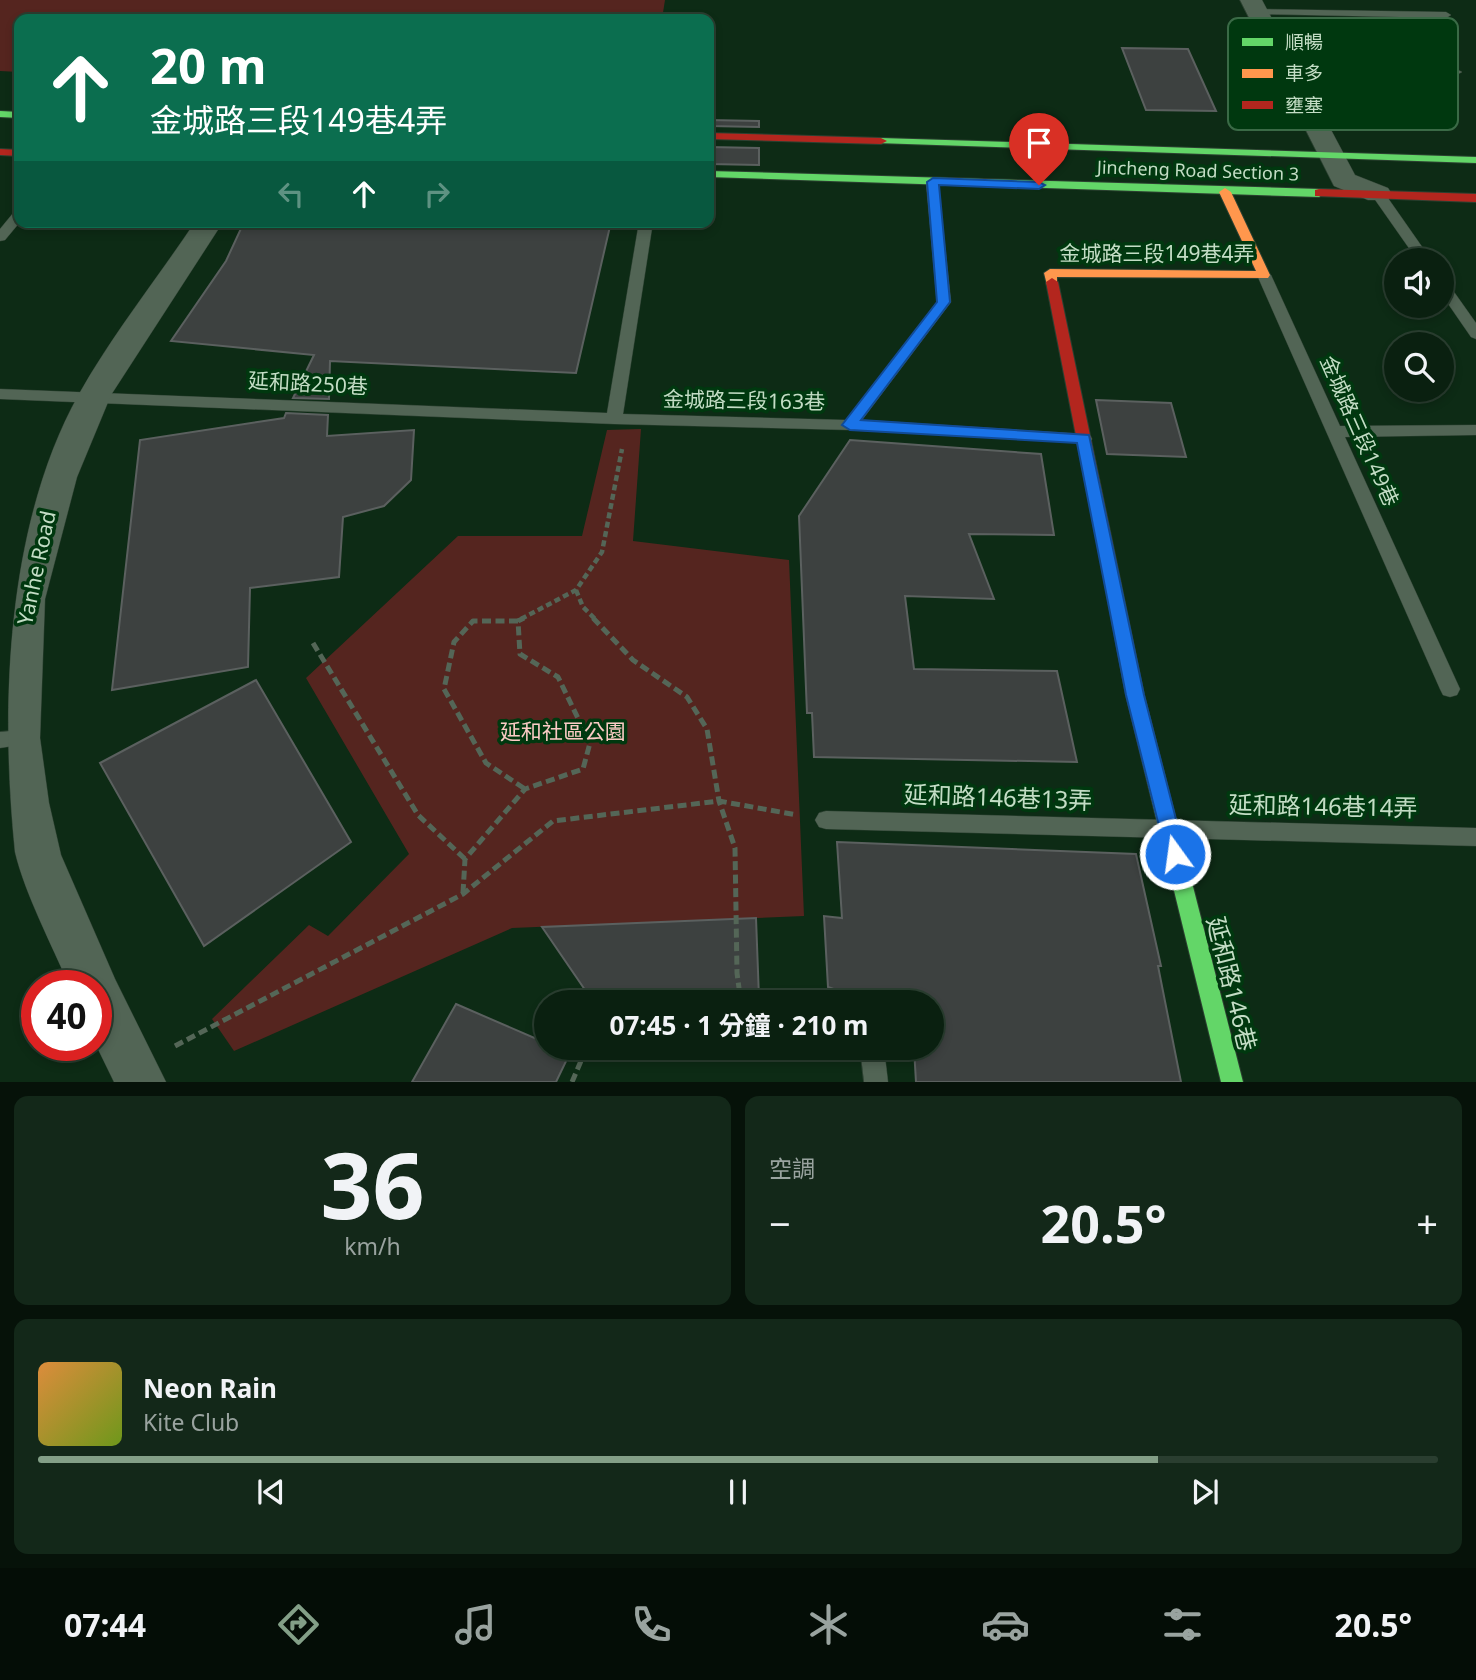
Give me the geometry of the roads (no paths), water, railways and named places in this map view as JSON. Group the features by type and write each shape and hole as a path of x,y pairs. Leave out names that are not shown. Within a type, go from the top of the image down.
{"main road":[{"name":"Jincheng Road Section 3","path":"714,135 1476,160"},
{"name":"Jincheng Road Section 3","path":"714,174 1476,198"},
{"name":"金城路三段149巷","path":"1225,192 1264,275"},
{"name":"金城路三段149巷4弄","path":"1135,695 1049,273 1264,275"},
{"name":"延和路146巷","path":"1135,695 1232,1082"}],"street":[{"path":"1316,130 1343,180 1378,194"},
{"name":"Yanhe Road","path":"87,970 38,855 10,739 26,599 59,477 95,396 205,228"},
{"path":"112,1033 130,1077"}],"lane":[{"path":"1254,6 1446,15"},
{"name":"金城路三段163巷","path":"614,419 850,425 944,302 933,182"},
{"path":"1378,194 1416,248"},
{"path":"0,237 14,221"},
{"path":"614,419 645,228"},
{"name":"金城路三段149巷","path":"1264,275 1450,689"},
{"path":"1454,302 1476,334"},
{"name":"延和路250巷","path":"0,394 614,419"},
{"path":"850,425 1084,439"},
{"path":"1334,432 1476,430"},
{"name":"延和路146巷13弄","path":"826,820 1169,829"},
{"name":"延和路146巷14弄","path":"1169,829 1476,837"},
{"path":"873,1060 876,1082"}],"park label":[{"name":"延和社區公園","path":"563,732"}]}
